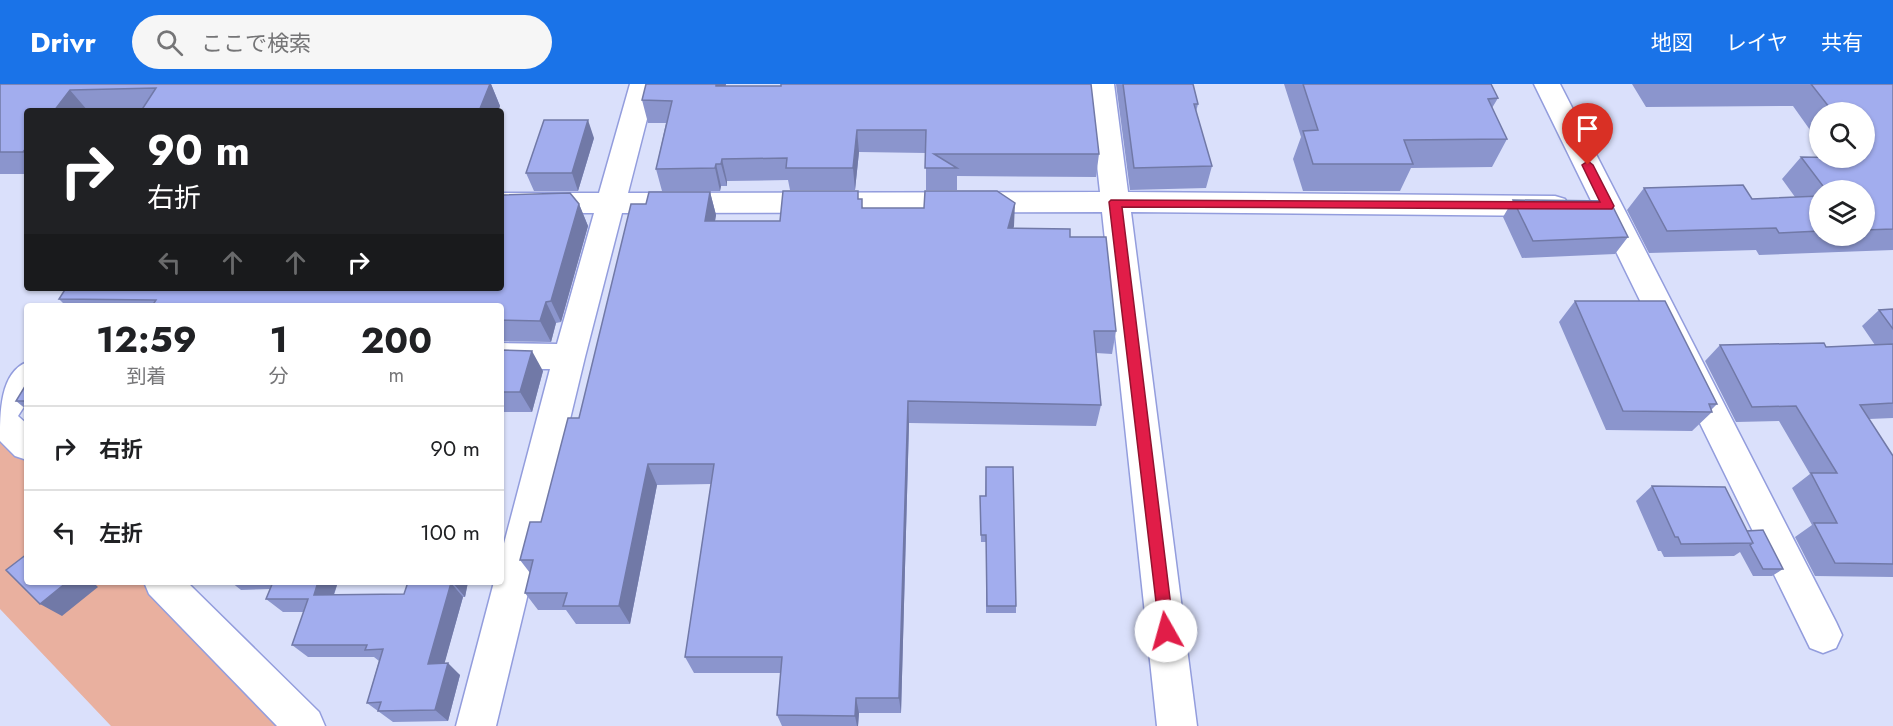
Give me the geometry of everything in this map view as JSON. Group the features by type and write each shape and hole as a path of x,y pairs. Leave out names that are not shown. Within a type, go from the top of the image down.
{"street":[{"path":"476,726 569,357 643,84"},
{"path":"1101,84 1177,726"},
{"path":"1547,84 1822,635"},
{"path":"504,203 1115,202 1608,206"},
{"path":"504,356 569,357"},
{"path":"24,380 0,418 24,443"},
{"path":"165,585 305,726"}],"shaded area":[{"path":"0,412 24,435 24,585 178,585 324,726 111,726 0,609"}],"building":[{"path":"0,84 490,84 480,108 143,108 156,88 70,90 56,108 24,108 24,151 0,152"},
{"path":"646,84 781,86 781,84 1091,84 1099,154 934,154 957,168 925,168 926,130 857,130 853,168 786,168 787,158 722,159 721,164 716,164 715,168 656,169 672,101 642,100"},
{"path":"1123,84 1193,84 1198,104 1194,104 1212,166 1134,168"},
{"path":"1303,84 1491,84 1498,98 1488,99 1507,139 1404,140 1413,164 1313,164 1303,131 1318,130"},
{"path":"1811,84 1893,84 1893,229 1875,230 1875,180 1818,180 1809,168 1875,168 1875,102 1825,102"},
{"path":"544,120 588,120 572,173 526,173"},
{"path":"1801,157 1809,157 1809,168"},
{"path":"1743,185 1752,199 1809,196 1809,232 1779,233 1776,228 1667,231 1644,188"},
{"path":"783,191 858,191 858,199 862,199 862,208 924,208 925,191 997,191 1015,203 1008,228 1070,229 1070,237 1106,237 1116,331 1094,331 1101,405 908,401 899,698 856,698 855,716 777,715 782,657 685,657 714,464 648,464 619,606 563,606 567,593 525,593 533,560 520,560 530,522 541,522 568,418 579,418 631,204 646,204 649,192 710,192 705,221 780,221"},
{"path":"570,193 579,204 551,301 546,302 540,321 504,320 504,303 154,303 156,300 59,299 64,291 504,291 504,195"},
{"path":"1513,200 1610,201 1628,237 1533,241"},
{"path":"1575,301 1665,301 1717,404 1709,404 1712,412 1623,411"},
{"path":"1893,309 1893,329 1879,310"},
{"path":"1824,343 1826,347 1893,344 1893,403 1860,405 1893,456 1893,564 1835,563 1814,523 1837,523 1811,473 1837,473 1796,406 1752,407 1720,345"},
{"path":"504,350 532,351 520,392 504,392"},
{"path":"24,388 24,401 16,401"},
{"path":"986,467 1013,467 1016,606 987,606 986,535 981,535 980,496 986,496"},
{"path":"1652,486 1725,487 1753,543 1681,544 1678,537 1675,537"},
{"path":"1763,530 1783,569 1763,569 1750,545 1753,543 1747,531"},
{"path":"24,556 24,585 63,585 40,604 6,570"},
{"path":"272,585 317,585 314,595 404,594 407,585 450,585 428,664 448,663 435,710 378,711 381,702 367,703 383,649 365,650 367,645 292,645 308,599 266,599"}],"route":[{"path":"1166,631 1115,202 1608,206 1588,165"}]}
